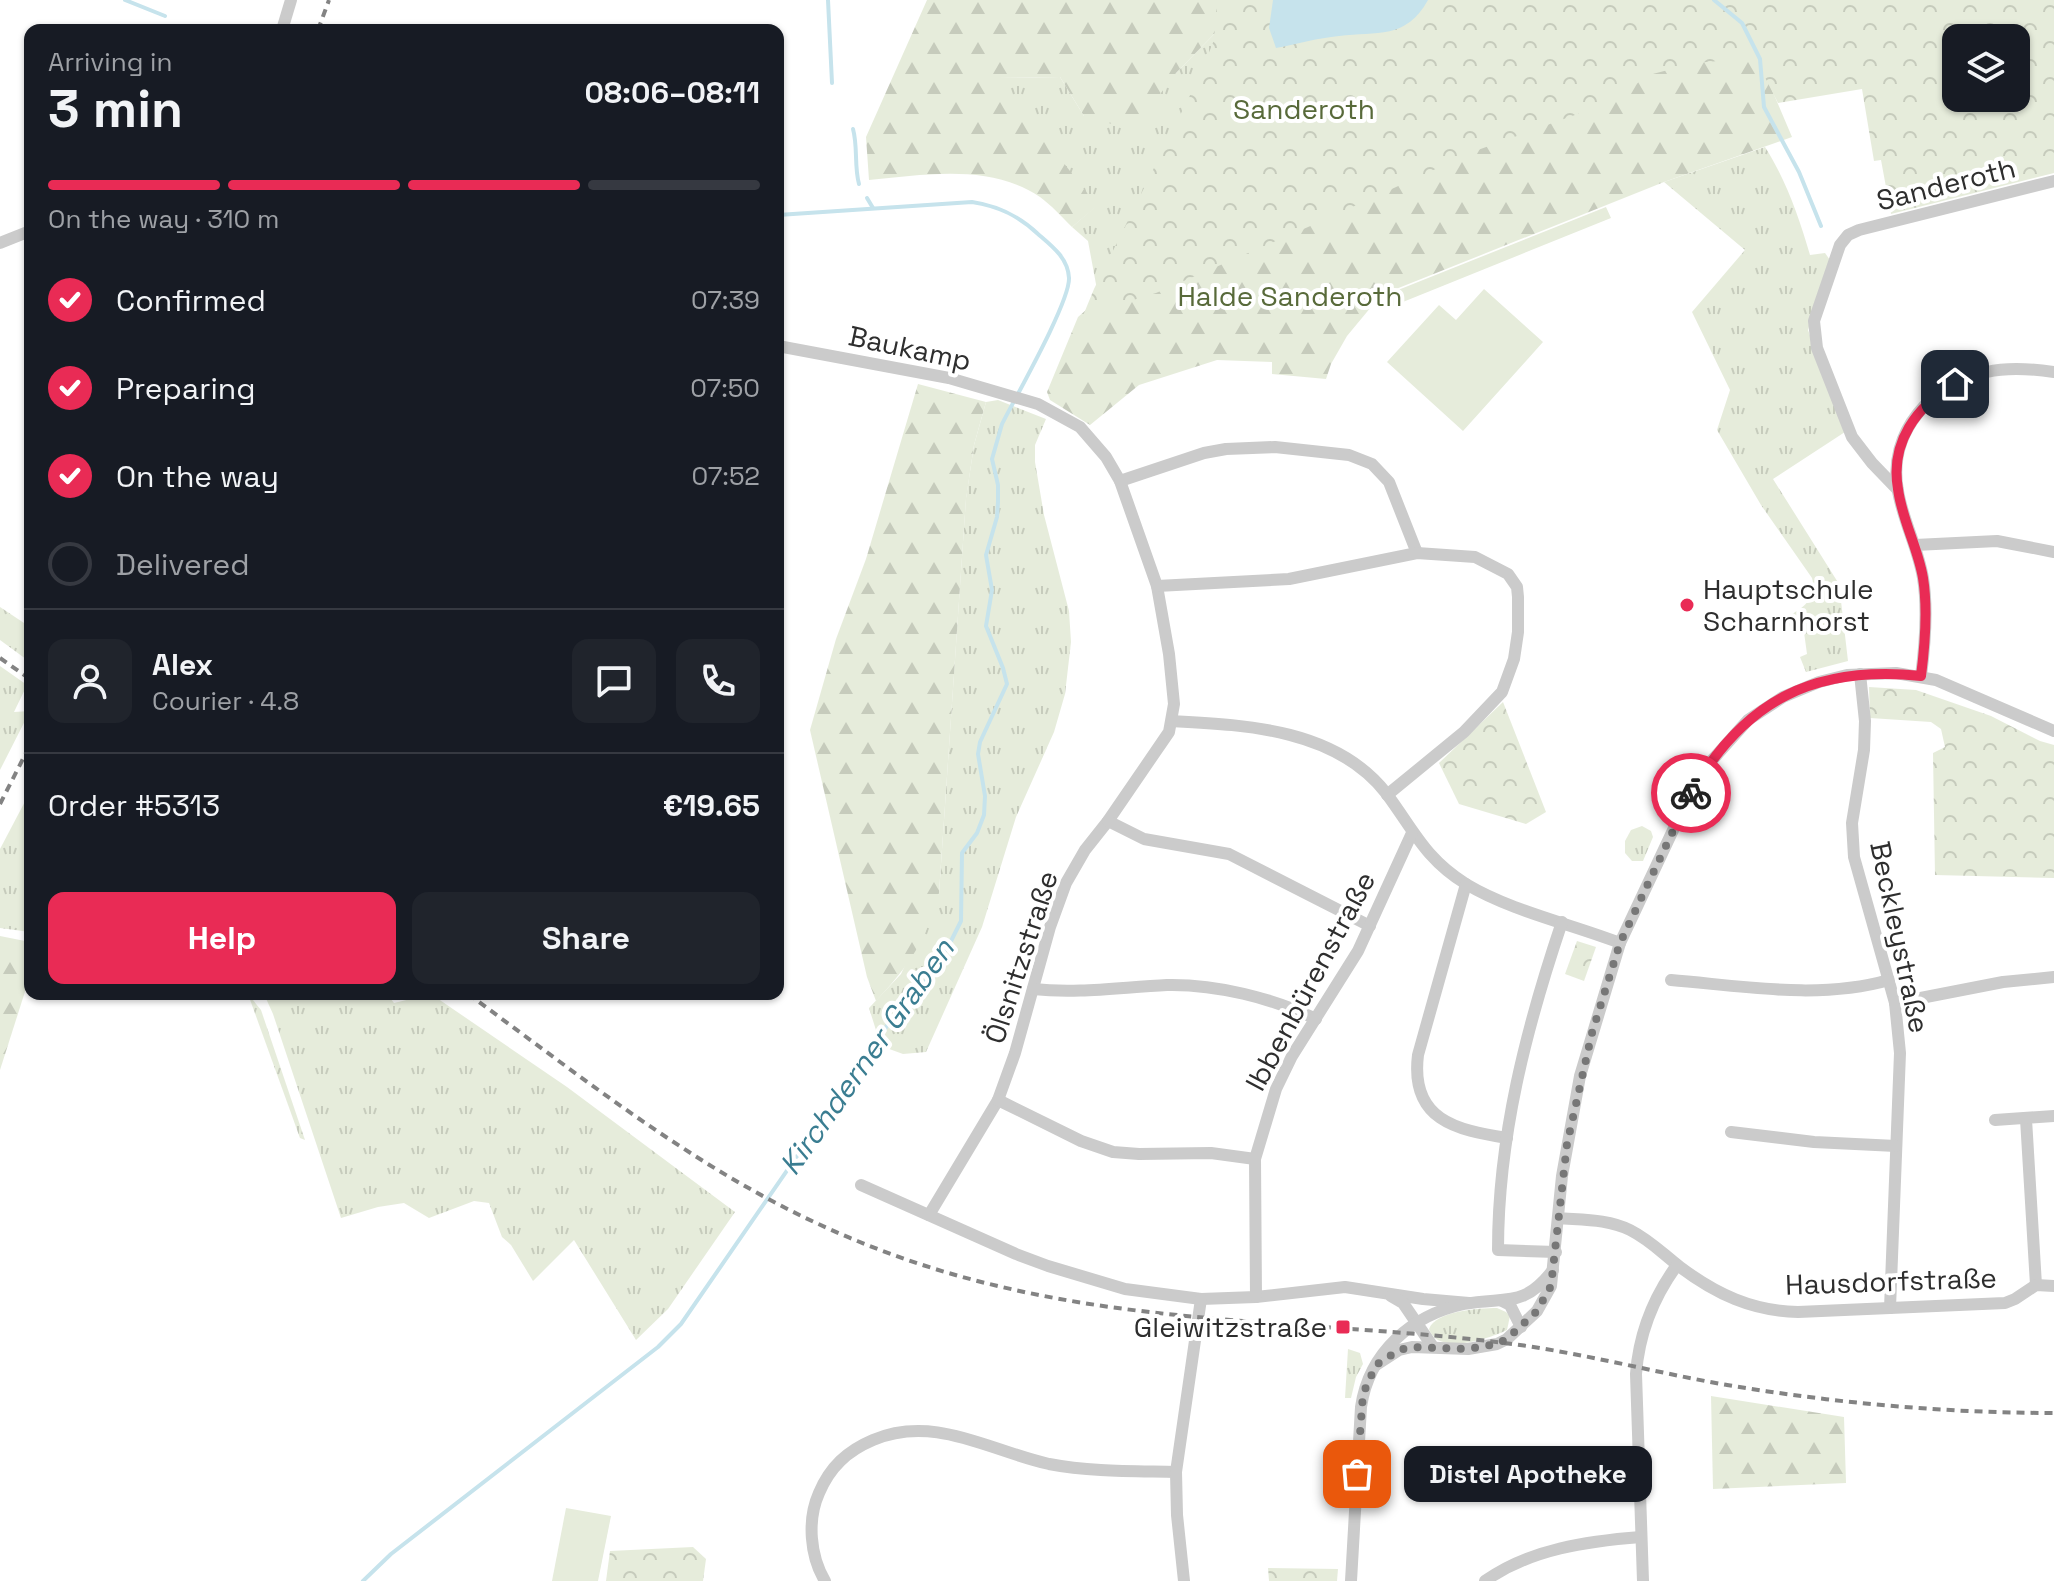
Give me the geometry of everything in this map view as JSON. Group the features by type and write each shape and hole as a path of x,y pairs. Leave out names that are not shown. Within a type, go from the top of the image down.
{"street":[{"path":"284,24 291,0"},
{"name":"Sanderoth","path":"1898,490 1852,437 1817,348 1814,321 1840,245 1848,235 1859,230 2054,181"},
{"path":"0,243 24,233"},
{"name":"Baukamp","path":"784,347 949,378 1030,402 1080,427 1106,457 1120,481 1157,586 1173,677 1172,721"},
{"path":"1921,676 1924,592 1915,545 1898,490 1897,460 1904,436 1924,405 1959,381 1986,372 2054,372"},
{"path":"1120,481 1204,453 1226,449 1275,447 1349,455 1372,464 1389,482 1417,553"},
{"path":"1915,545 1997,541 2054,552"},
{"path":"1157,586 1289,579 1417,553 1475,557 1508,574 1517,587 1518,632 1514,659 1502,692 1464,732 1387,795"},
{"path":"1376,1365 1399,1350 1482,1347 1507,1339 1537,1311 1551,1286 1567,1144 1580,1076 1620,943 1673,826 1706,767 1748,720 1783,697 1819,682 1860,674 1921,676 2054,731"},
{"name":"Beckleystraße","path":"1860,674 1865,721 1864,750 1852,823 1854,857 1895,1003 1900,1053 1890,1308"},
{"path":"1172,721 1230,725 1311,741 1356,765 1387,795 1431,857 1466,884 1620,943"},
{"name":"Ölsnitzstraße","path":"929,1215 998,1100 1015,1053 1058,899 1085,850 1164,741 1172,721"},
{"path":"1108,821 1144,839 1229,854 1370,926"},
{"name":"Ibbenbürenstraße","path":"1256,1297 1255,1159 1279,1081 1345,973 1412,833"},
{"path":"1466,884 1418,1055 1419,1083 1430,1107 1442,1120 1457,1129 1507,1138"},
{"path":"1556,1252 1498,1250 1499,1188 1512,1097 1530,1024 1562,922"},
{"path":"1895,1003 2003,982 2054,977"},
{"path":"1671,980 1842,991 1889,980"},
{"path":"1033,989 1064,992 1197,986 1238,993 1300,1011 1316,1019"},
{"path":"998,1100 1081,1141 1113,1152 1211,1153 1255,1159"},
{"path":"1995,1120 2054,1116"},
{"path":"2026,1119 2036,1285"},
{"path":"1731,1132 1814,1142 1896,1146"},
{"path":"861,1185 1048,1266 1125,1289 1201,1299 1256,1297 1345,1287 1469,1303 1502,1301 1529,1294 1553,1270"},
{"name":"Hausdorfstraße","path":"1558,1218 1597,1220 1621,1226 1653,1242 1677,1265 1726,1296 1768,1310 1798,1312 2005,1303 2036,1285 2054,1286"},
{"path":"1643,1581 1636,1374 1638,1345 1655,1301 1677,1265"},
{"path":"1385,1292 1403,1303 1433,1347"},
{"path":"1184,1581 1176,1472 1201,1299"},
{"path":"1502,1301 1511,1306 1521,1327"},
{"path":"1351,1581 1361,1407 1366,1383 1384,1351 1416,1323 1428,1315 1469,1303"},
{"path":"825,1581 812,1540 813,1513 823,1483 843,1457 891,1432 928,1430 964,1437 1030,1459 1087,1470 1176,1472"},
{"path":"1485,1581 1502,1570 1548,1551 1641,1537"}],"green space":[{"name":"Sanderoth","path":"927,0 1238,0 1228,20 1176,73 1133,130 1084,116 1060,77 998,78 1097,206 1072,227 1040,197 1000,179 934,174 869,180 866,137"},
{"name":"Sanderoth","path":"1217,0 2054,0 2054,173 1891,214 1881,160 1874,161 1862,89 1778,103 1751,50 1730,60 1695,63 1645,76 1614,101 1475,151 1315,224 1156,293 1107,308 1080,323 1214,40"},
{"path":"1228,20 1098,295 1088,241 1072,227 1096,206 997,78 1060,77 1084,116 1176,73"},
{"name":"Halde Sanderoth","path":"1750,38 1792,137 1664,182 1381,295 1347,336 1326,379 1272,374 1272,362 1217,360 1139,385 1090,425 1050,400 1047,392 1078,317 1109,290 1458,140"},
{"path":"1765,147 1791,199 1810,255 1825,253 1830,260 1808,330 1845,432 1773,479 1839,584 1848,661 1806,672 1800,657 1807,654 1803,625 1791,630 1786,618 1811,598 1812,578 1761,505 1717,430 1730,390 1692,312 1745,250 1664,182"},
{"path":"1606,207 1611,218 1393,306 1388,294"},
{"path":"1484,289 1543,342 1463,431 1387,362 1439,305 1456,320"},
{"path":"918,384 986,402 974,445 966,499 939,893 929,924 915,951 876,1001 867,977 810,730 836,639 866,559"},
{"path":"998,400 1046,419 1035,445 1035,462 1044,515 1069,611 1071,642 1065,694 1054,732 1016,817 982,927 926,1052 903,1054 881,1046 869,1008 901,974 939,893 966,498 974,445 986,402"},
{"path":"0,607 24,623 24,658 0,640"},
{"path":"0,666 24,683 24,691 14,712 24,711 24,723 0,770"},
{"path":"1869,687 1916,690 1991,716 2054,745 2054,878 1935,875 1933,753 1945,747 1941,729 1931,722 1870,718"},
{"path":"1503,702 1546,812 1526,824 1459,804 1439,763"},
{"path":"24,803 24,931 0,928 0,849"},
{"path":"1642,826 1651,831 1653,837 1643,861 1632,861 1625,853 1625,841 1631,830"},
{"path":"0,936 24,941 24,995 0,1070"},
{"path":"1577,941 1596,947 1584,981 1565,974"},
{"path":"250,1000 261,1010 305,1140 300,1138"},
{"path":"267,1000 392,1000 394,1003 440,1000 567,1087 735,1212 668,1309 636,1340 574,1240 533,1281 511,1245 502,1237 489,1203 474,1201 429,1218 404,1203 341,1218"},
{"path":"1497,1308 1510,1316 1507,1330 1488,1337 1453,1344 1434,1337 1429,1329 1448,1314"},
{"path":"1348,1349 1360,1353 1363,1364 1351,1398 1345,1398"},
{"path":"1711,1396 1844,1417 1846,1483 1713,1489"},
{"path":"566,1508 611,1516 598,1581 552,1581"},
{"path":"693,1547 706,1559 703,1581 606,1581 610,1551"},
{"path":"1268,1568 1338,1569 1337,1581 1269,1581"}],"water":[{"path":"1273,0 1428,0 1410,22 1400,28 1276,48 1269,28"}],"waterway":[{"name":"Kirchderner Graben","path":"125,0 165,16"},
{"path":"828,0 832,83"},
{"path":"1714,0 1742,23 1760,59 1764,107 1799,172 1821,226"},
{"path":"853,129 859,184"},
{"path":"867,198 873,208"},
{"name":"Kirchderner Graben","path":"363,1581 391,1554 658,1347 681,1324 891,1020 920,991 933,960 947,949 961,921 962,853 977,833 984,815 985,796 978,754 980,742 1007,684 986,626 992,590 986,555 998,502 992,459 1002,424 1061,307 1067,290 1068,271 1049,243 1016,217 972,202 784,215"}],"railway":[{"path":"320,24 329,0"},
{"path":"0,658 24,675"},
{"path":"0,804 24,757"},
{"path":"476,1000 642,1121 752,1190 842,1235 969,1279 1130,1310 1520,1345 1727,1385 1808,1397 1931,1409 2054,1413"}],"way so far":[{"path":"1357,1474 1363,1394 1376,1365 1399,1350 1412,1347 1468,1349 1497,1344 1507,1339 1537,1311 1551,1286 1567,1144 1580,1076 1604,990 1620,943 1691,793"}],"place":[{"name":"Hauptschule Scharnhorst","path":"1687,605"},
{"name":"Gleiwitzstraße","path":"1343,1327"},
{"name":"Distel Apotheke","path":"1357,1474"}],"route":[{"path":"1691,793 1724,745 1748,720 1783,697 1801,688 1847,675 1896,673 1921,676 1923,579 1898,490 1897,460 1904,436 1914,418 1936,394 1955,384"}]}
